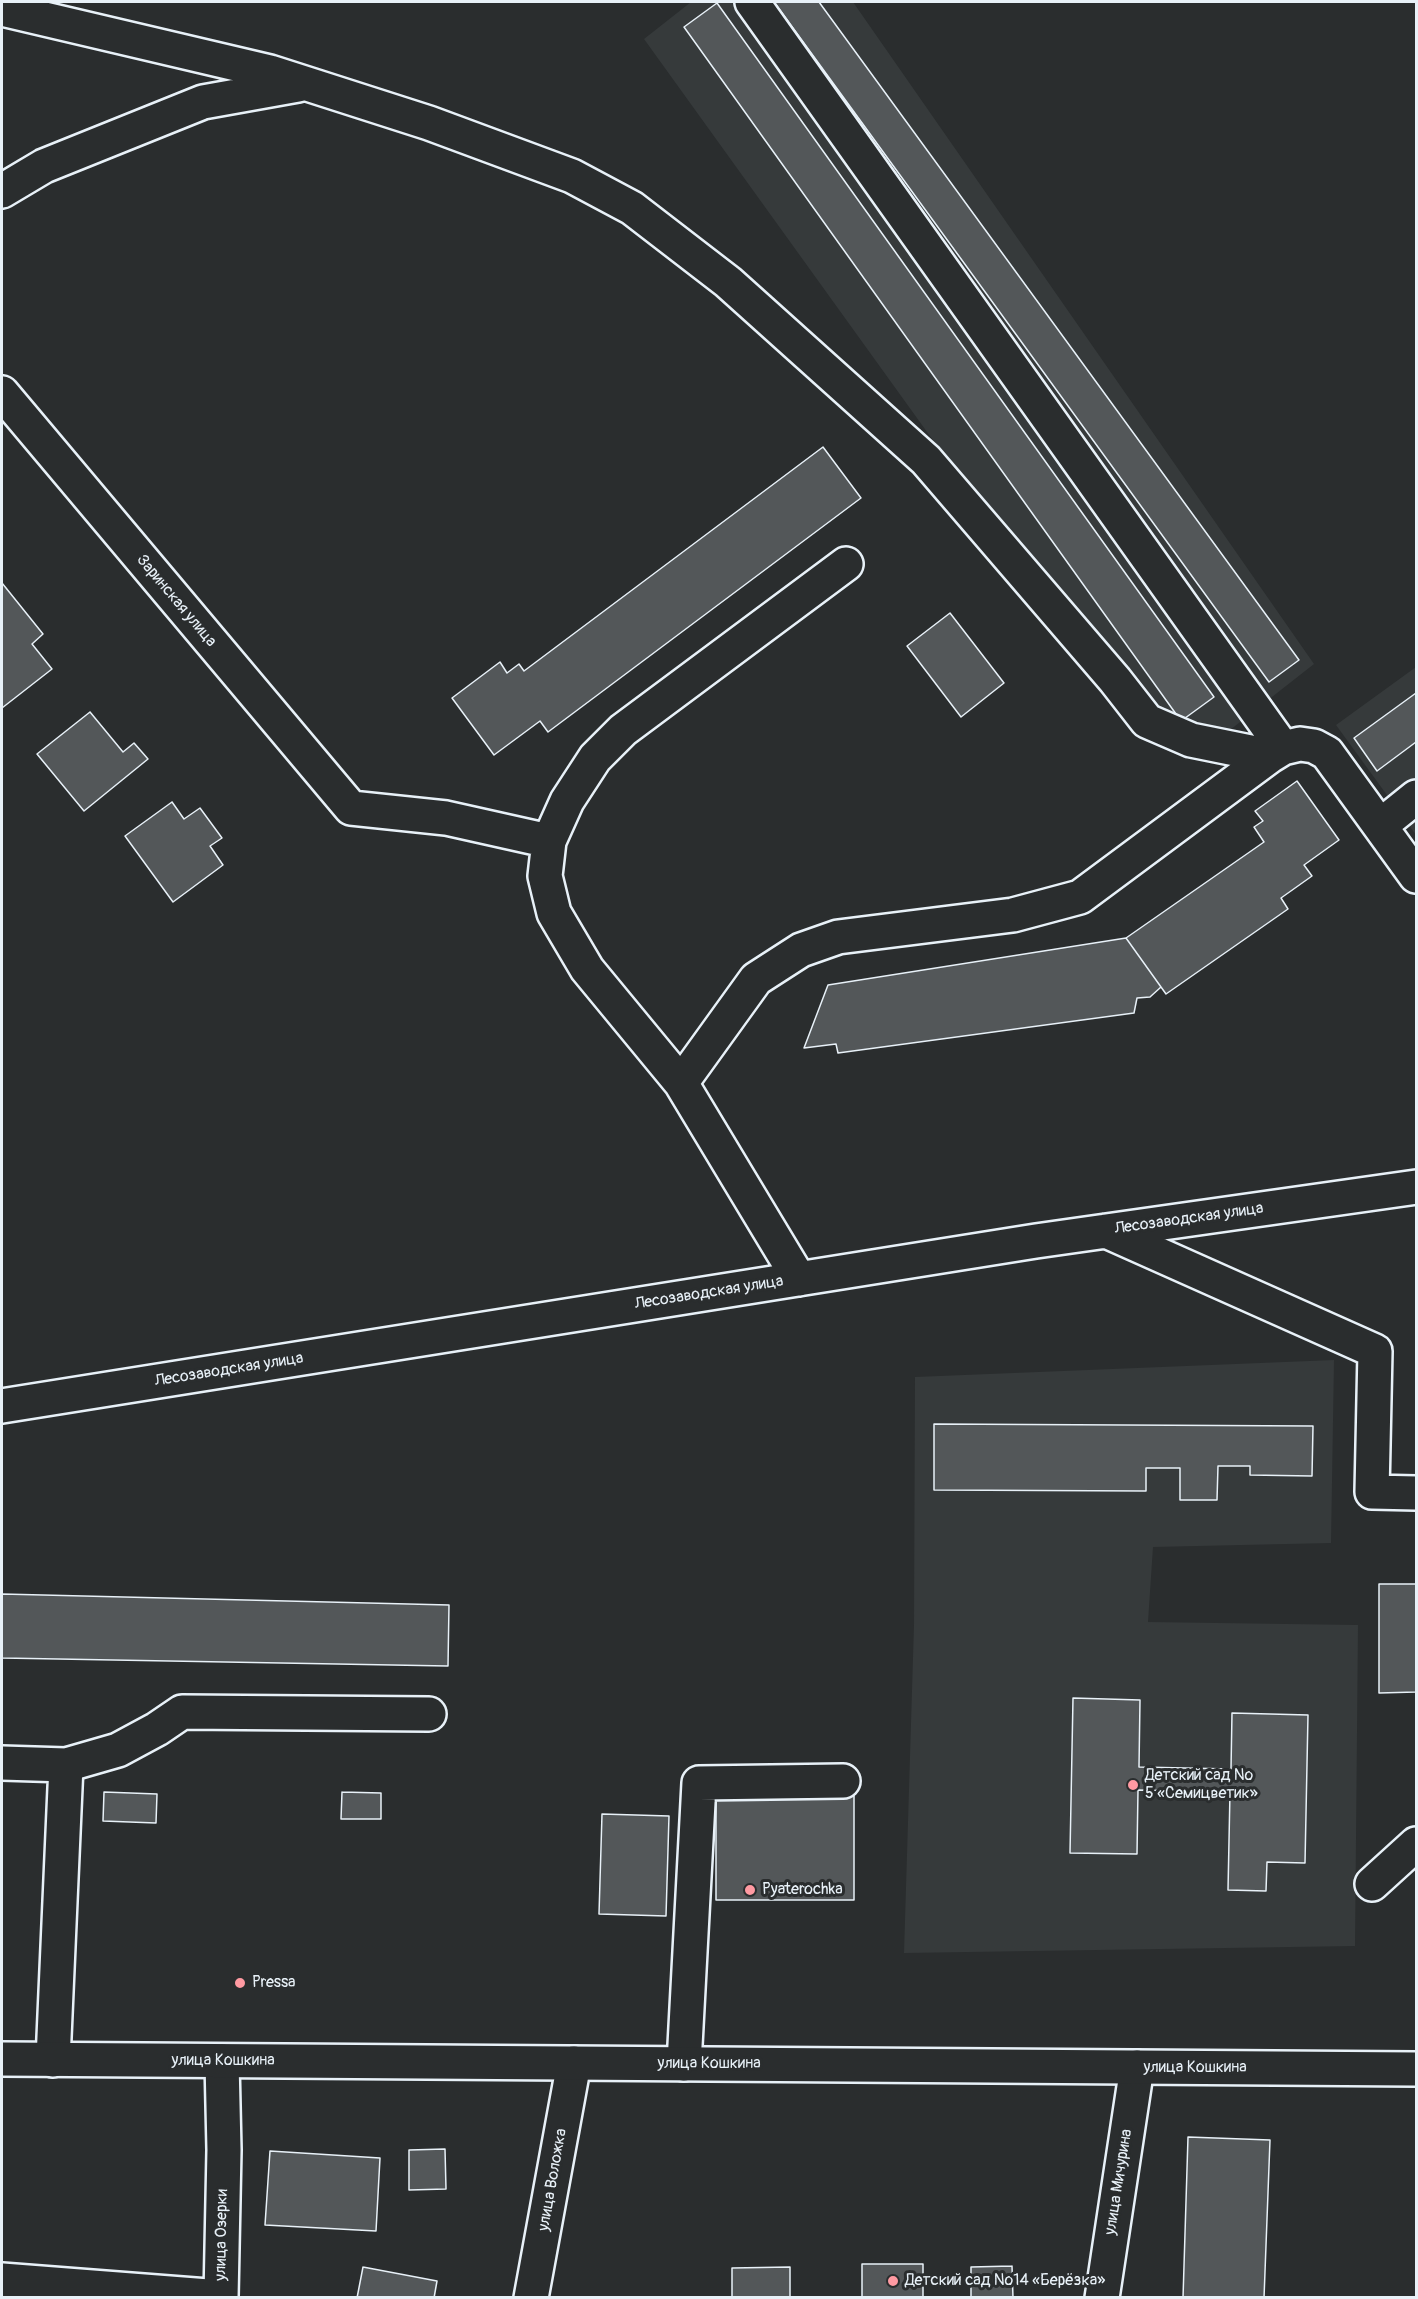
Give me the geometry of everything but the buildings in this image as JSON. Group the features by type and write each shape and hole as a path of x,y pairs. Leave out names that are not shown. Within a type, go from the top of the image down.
{"street":[{"path":"752,2 1276,752"},
{"path":"2,9 270,72 429,123 572,176 632,208 728,282 926,460 1108,671 1147,721 1191,740 1276,752"},
{"path":"2,191 44,166 203,102 306,84"},
{"name":"Заринская улица","path":"2,393 351,808 446,818 549,841"},
{"path":"799,1279 681,1083 587,969 554,913 545,876 549,841 567,801 595,758 623,730 846,564"},
{"path":"681,1083 756,979 801,950 838,937 1013,915 1080,897 1276,752 1299,744 1314,746 1327,753 1416,876"},
{"path":"1380,826 1416,797"},
{"name":"Лесозаводская улица","path":"2,1406 1106,1231 1416,1187"},
{"path":"1106,1231 1375,1351 1372,1492 1416,1493"},
{"path":"2,1763 66,1765 118,1750 157,1729 182,1712 429,1714"},
{"path":"53,2060 66,1765"},
{"path":"684,2064 699,1783 843,1781"},
{"path":"1372,1884 1416,1844"},
{"name":"улица Кошкина","path":"2,2060 1416,2069"},
{"name":"улица Озерки","path":"2,2280 221,2297 224,2150 222,2061"},
{"name":"улица Воложка","path":"531,2298 574,2063"},
{"name":"улица Мичурина","path":"1102,2298 1137,2067"}],"shaded area":[{"path":"691,2 853,2 1314,664 1207,748 1151,743 644,39"},
{"path":"1416,667 1416,835 1336,725"},
{"name":"Детский сад № 5 «Семицветик»","path":"1334,1360 1331,1543 1153,1547 1148,1622 1358,1625 1355,1946 904,1953 914,1625 915,1377"}],"place":[{"name":"Детский сад № 5 «Семицветик»","path":"1133,1785"},
{"name":"Pyaterochka","path":"750,1890"},
{"name":"Pressa","path":"240,1983"},
{"name":"Детский сад №14 «Берёзка»","path":"893,2281"}]}
